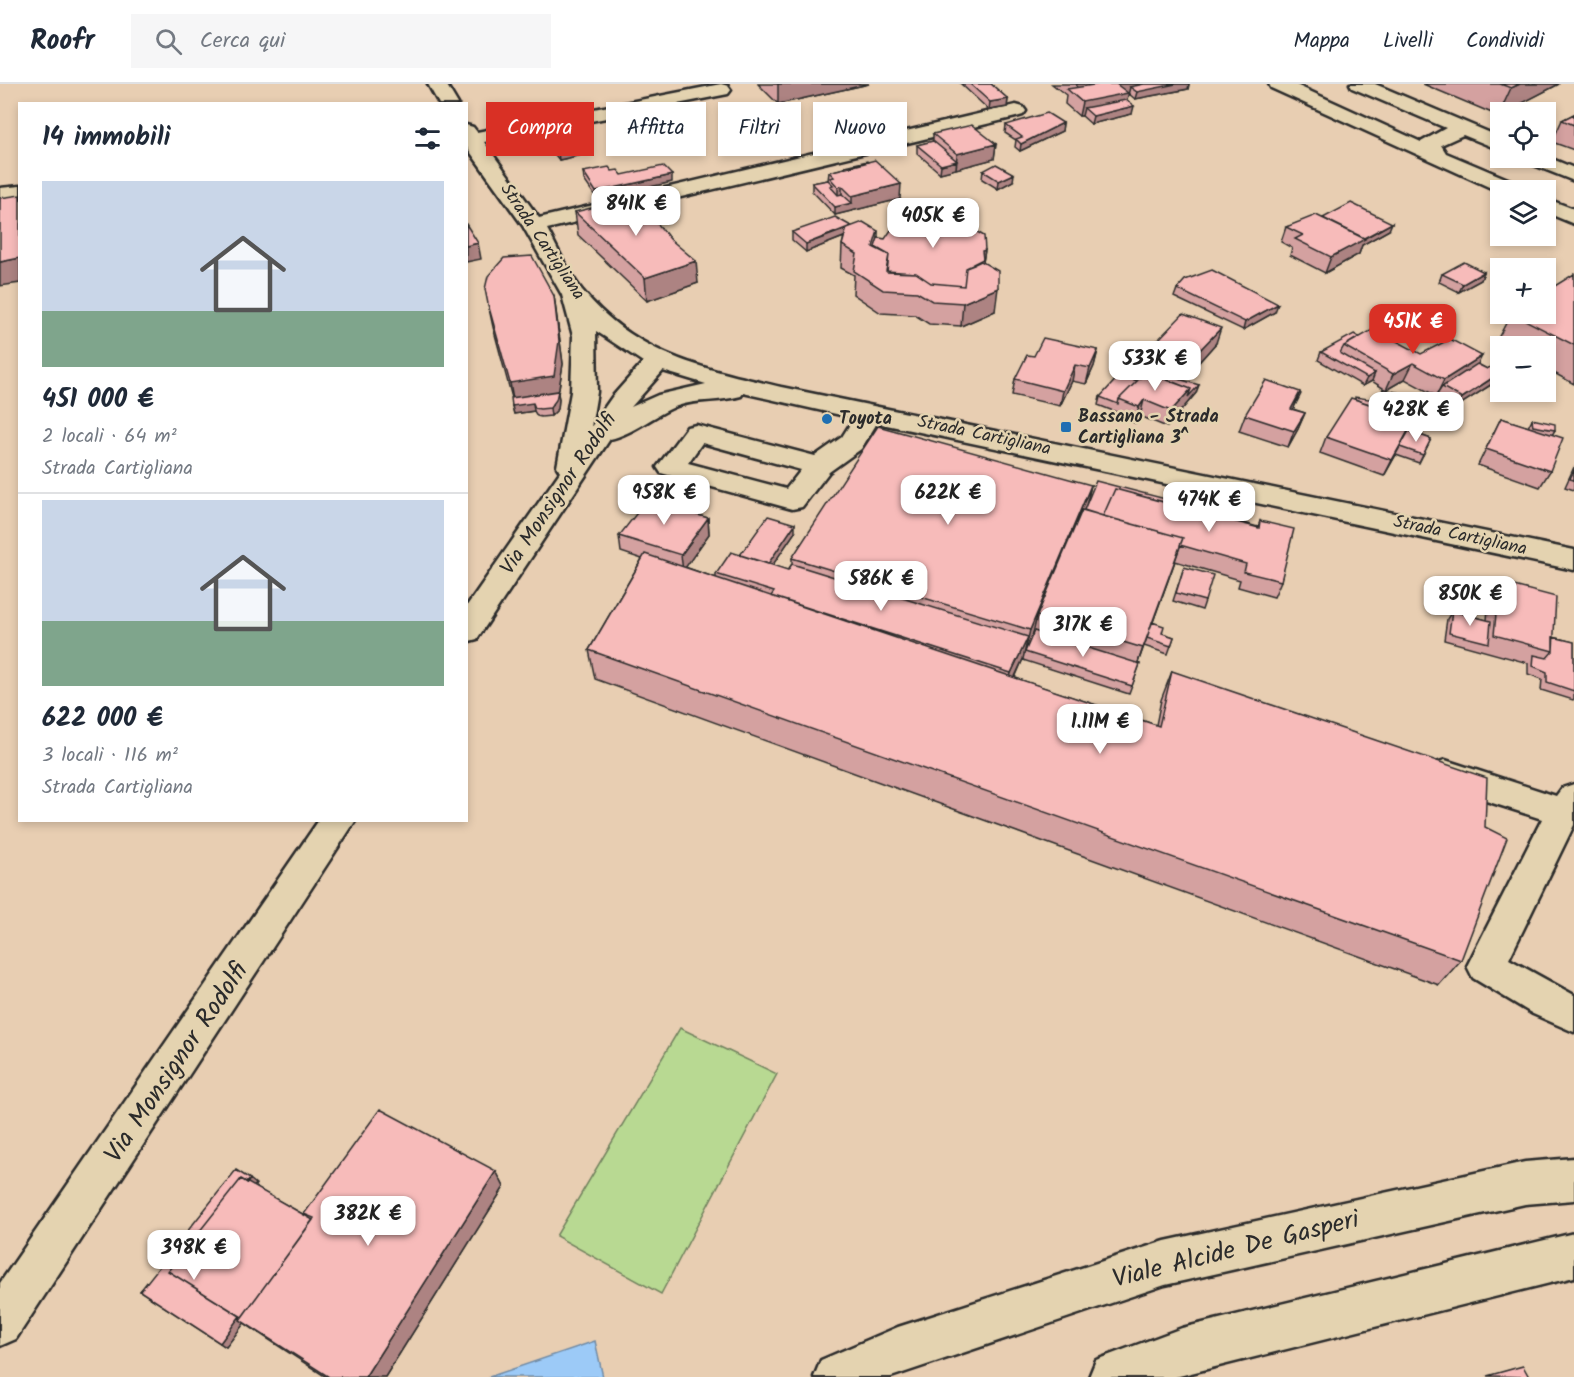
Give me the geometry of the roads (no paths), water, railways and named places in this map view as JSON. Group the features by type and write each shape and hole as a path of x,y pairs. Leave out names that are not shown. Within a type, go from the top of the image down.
{"street":[{"path":"437,84 448,102"},
{"path":"1278,84 1491,180"},
{"path":"1359,84 1490,140"},
{"path":"468,137 721,90"},
{"path":"534,226 1016,111"},
{"path":"1438,157 1430,143 1462,128"},
{"name":"Strada Cartigliana","path":"468,137 534,226 571,292 605,327 658,361 691,373 782,395 1574,560"},
{"path":"1556,168 1574,175"},
{"path":"0,194 18,192"},
{"path":"1556,209 1574,217"},
{"path":"569,477 584,392 585,336 571,292"},
{"name":"Via Monsignor Rodolfi","path":"468,628 621,403 658,361"},
{"path":"594,442 639,411 674,398 723,391 782,395"},
{"path":"819,466 864,446 871,412"},
{"path":"1418,766 1569,805 1486,966 1574,1014"},
{"name":"Via Monsignor Rodolfi","path":"4,1319 338,822"},
{"name":"Viale Alcide De Gasperi","path":"838,1377 898,1350 1164,1263 1525,1183 1574,1179"},
{"path":"1113,1377 1182,1351 1574,1255"}],"water":[{"path":"595,1341 603,1377 489,1377"}],"place":[{"name":"Toyota","path":"827,419"},
{"name":"Bassano - Strada Cartigliana 3^","path":"1066,427"}]}
